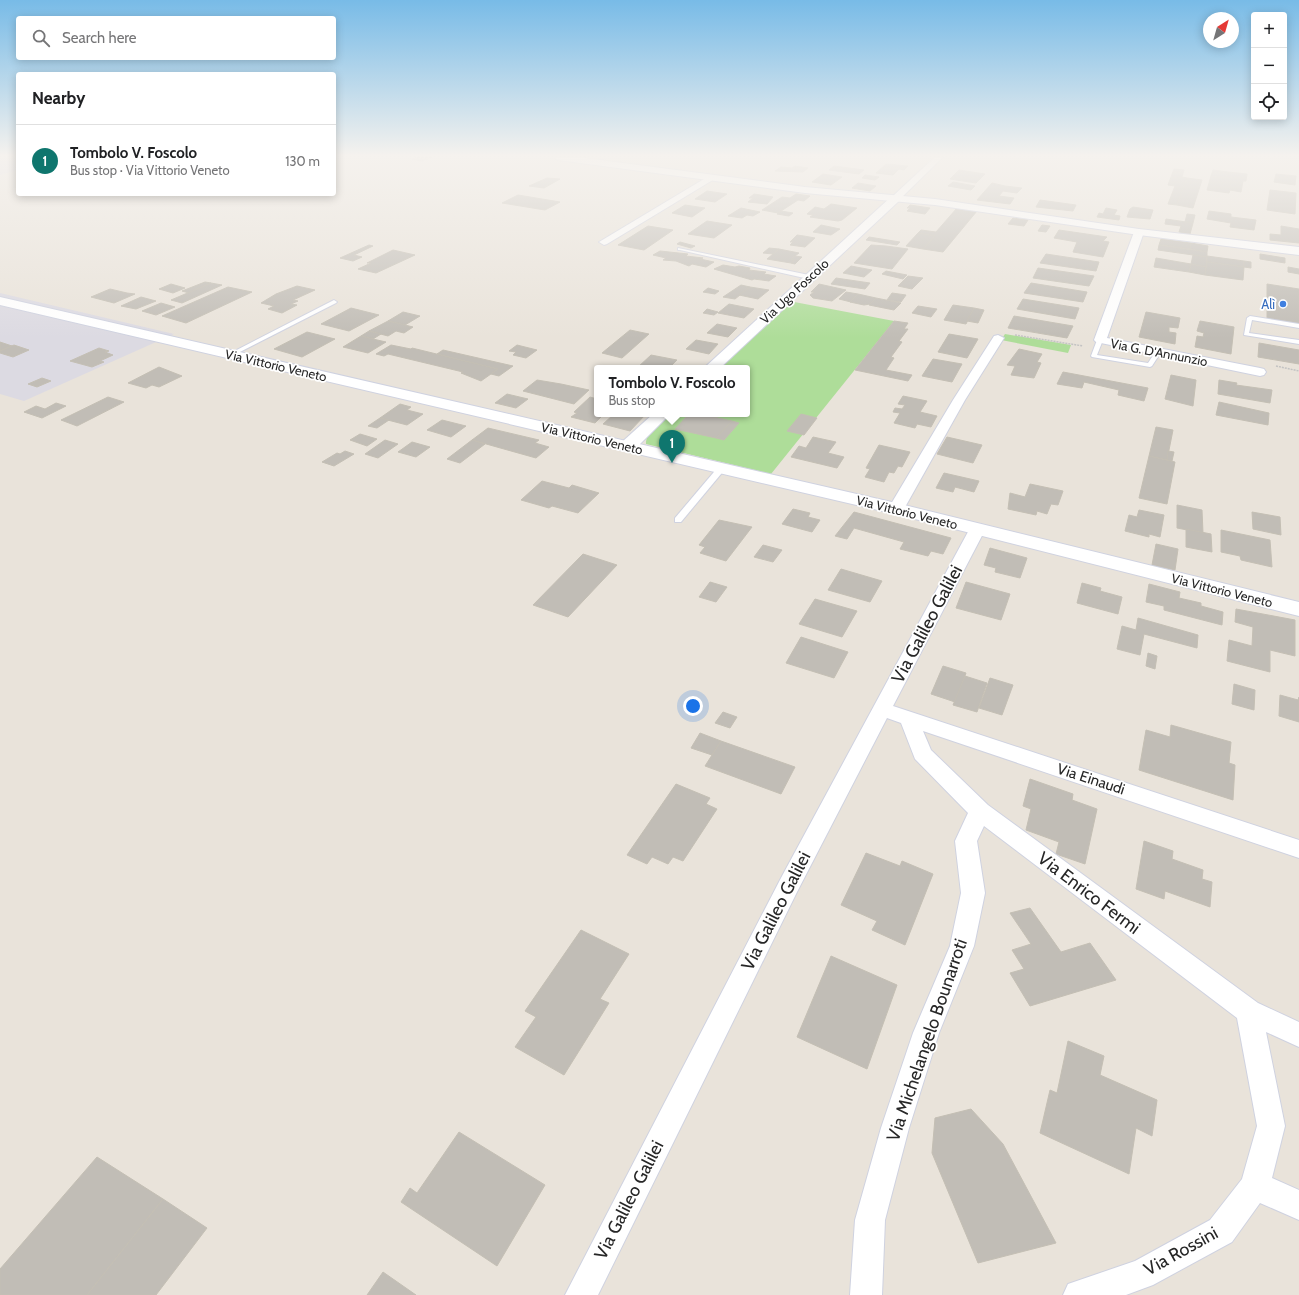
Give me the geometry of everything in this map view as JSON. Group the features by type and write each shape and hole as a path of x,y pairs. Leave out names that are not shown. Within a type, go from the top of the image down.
{"main road":[{"name":"Via Ugo Foscolo","path":"714,365 875,217"},
{"path":"1041,217 1139,232 1299,251"},
{"name":"Via Vittorio Veneto","path":"0,301 896,509 1299,609"},
{"path":"628,446 659,417"}],"street":[{"path":"604,242 645,217"},
{"name":"Via G. D'Annunzio","path":"1139,232 1099,344 1158,352 1260,372"},
{"path":"896,509 959,400 998,338"},
{"name":"Via Galileo Galilei","path":"581,1295 789,885 977,530"},
{"name":"Via Einaudi","path":"883,710 909,720 1299,849"},
{"name":"Via Enrico Fermi","path":"909,720 922,754 980,811 1088,893 1249,1011 1299,1035"},
{"name":"Via Michelangelo Bounarroti","path":"866,1295 870,1220 895,1128 926,1033 962,946 973,892 966,841 980,811"},
{"name":"Via Rossini","path":"1079,1295 1142,1274 1221,1231 1255,1186 1271,1126 1249,1011"},
{"path":"1255,1186 1299,1205"}],"lane":[{"path":"680,249 809,277"},
{"path":"230,354 334,302"},
{"path":"1299,326 1250,318 1246,334 1299,342"},
{"path":"1099,344 1094,356 1150,366 1158,352"},
{"path":"678,520 722,468"}],"path":[{"path":"998,338 1001,332 1099,344"}],"shaded area":[{"path":"0,293 174,334 24,401 0,394"}],"green space":[{"path":"789,301 894,321 771,474 646,444 648,435 651,431 666,417 750,417 750,365 721,365"},
{"path":"1005,334 1071,345 1068,353 1001,340"}],"building":[{"path":"813,217 845,217 838,221"},
{"path":"949,217 972,217 943,252 923,249 935,236 918,233 921,230 936,232"},
{"path":"1100,217 1120,217 1119,220"},
{"path":"1132,217 1151,217 1150,219"},
{"path":"1186,217 1194,217 1193,223 1185,222"},
{"path":"1207,217 1235,217 1256,220 1254,230 1230,227 1231,223 1207,219"},
{"path":"1013,218 1028,220 1024,226 1008,224"},
{"path":"1166,219 1193,223 1190,234 1179,232 1181,226 1165,224"},
{"path":"707,221 732,225 714,238 688,234"},
{"path":"821,225 840,229 831,235 813,232"},
{"path":"1042,225 1050,226 1046,232 1038,231"},
{"path":"648,226 673,230 644,250 618,245"},
{"path":"1281,226 1299,229 1299,243 1270,240 1270,234 1281,235"},
{"path":"1059,230 1107,237 1103,241 1109,242 1103,257 1073,252 1077,242 1054,238"},
{"path":"918,233 935,236 923,249 906,246"},
{"path":"797,235 815,238 805,247 790,245 793,242 790,242"},
{"path":"869,237 900,242 897,245 866,240"},
{"path":"1161,239 1191,243 1190,249 1159,245"},
{"path":"680,242 695,246 691,248 677,244"},
{"path":"1191,243 1208,246 1207,252 1190,249"},
{"path":"369,245 373,246 354,255 362,257 353,261 340,258"},
{"path":"871,245 908,249 892,269 854,263"},
{"path":"1159,245 1207,252 1207,257 1158,250"},
{"path":"769,248 779,249 773,254 763,253"},
{"path":"779,249 799,253 791,259 795,260 791,263 767,259"},
{"path":"393,250 415,255 376,273 358,269 371,263 367,263"},
{"path":"660,251 688,254 686,256 703,258 700,259 714,262 706,267 692,264 689,266 676,261 663,260 666,258 653,255"},
{"path":"1046,254 1099,262 1096,271 1040,263"},
{"path":"1260,254 1285,258 1285,263 1260,259"},
{"path":"1193,255 1207,257 1206,267 1191,264"},
{"path":"795,256 802,257 795,264 791,263 795,260 791,259"},
{"path":"1207,256 1244,261 1244,267 1207,262"},
{"path":"1156,258 1191,264 1189,272 1154,267"},
{"path":"1244,261 1251,262 1251,268 1244,267"},
{"path":"1207,262 1244,267 1243,280 1205,275"},
{"path":"1191,264 1206,267 1205,275 1189,272"},
{"path":"723,265 750,268 749,270 766,272 764,274 776,276 769,281 752,280 714,269"},
{"path":"851,266 872,270 864,277 843,273"},
{"path":"1288,267 1299,269 1299,274 1288,272"},
{"path":"1038,268 1094,276 1089,286 1033,278"},
{"path":"886,271 907,275 903,279 882,274"},
{"path":"908,276 923,278 912,289 898,286"},
{"path":"836,278 870,283 865,289 831,284"},
{"path":"205,282 211,283 189,293 182,291"},
{"path":"211,283 222,285 182,303 171,300"},
{"path":"1031,283 1087,292 1083,302 1024,293"},
{"path":"171,284 185,288 173,293 159,289"},
{"path":"819,284 846,290 832,301 813,298 810,295 814,292 811,292"},
{"name":"Alì","path":"1267,284 1299,289 1299,324 1267,319"},
{"path":"741,285 750,287 735,299 723,297"},
{"path":"297,286 315,290 293,300 298,301 291,304 297,305 282,313 268,309 274,306 261,303 276,294"},
{"path":"228,287 252,292 186,323 162,316"},
{"path":"750,287 769,290 758,299 739,295"},
{"path":"708,288 719,291 715,294 703,292"},
{"path":"110,289 135,294 114,303 91,297"},
{"path":"846,292 858,294 851,302 839,299"},
{"path":"892,293 906,295 901,302 887,300"},
{"path":"858,294 876,298 870,304 864,305 850,302"},
{"path":"141,297 156,301 136,309 121,306"},
{"path":"876,298 901,303 894,310 869,305"},
{"path":"1023,299 1079,308 1075,319 1017,309"},
{"path":"161,303 175,307 156,315 142,311"},
{"path":"729,304 754,309 744,318 718,313"},
{"path":"953,305 974,308 966,324 944,320"},
{"path":"918,306 937,309 931,317 912,313"},
{"path":"351,308 379,315 349,331 321,324"},
{"path":"974,308 984,310 978,323 967,321"},
{"path":"707,309 718,312 714,315 703,313"},
{"path":"403,312 420,316 405,325 388,321"},
{"path":"1146,312 1180,318 1178,328 1169,327 1169,332 1176,333 1175,344 1139,337"},
{"path":"1014,316 1073,326 1067,338 1008,328"},
{"path":"388,321 413,327 404,333 396,331 388,336 369,331"},
{"path":"894,321 908,323 904,329 908,329 899,341 902,342 891,357 894,358 886,370 912,375 908,381 855,370"},
{"path":"1200,321 1234,327 1231,354 1195,347 1197,336 1203,337 1204,333 1197,331"},
{"path":"717,324 737,328 728,337 707,333"},
{"path":"630,330 649,334 622,358 602,353"},
{"path":"369,331 381,334 373,339 361,336"},
{"path":"307,332 335,339 302,357 274,349"},
{"path":"949,334 978,339 967,358 938,352"},
{"path":"361,336 386,342 368,353 343,347"},
{"path":"696,340 718,344 709,354 686,349"},
{"path":"0,342 12,346 0,351"},
{"path":"1259,343 1299,350 1299,364 1258,357"},
{"path":"14,345 29,350 13,357 0,353 0,351"},
{"path":"391,345 412,348 498,369 481,381 461,373 463,372 388,354 384,356 376,354"},
{"path":"517,345 537,350 526,358 513,355 516,352 509,351"},
{"path":"99,348 109,351 105,352 113,355 100,361 104,362 92,367 70,361"},
{"path":"1019,349 1042,354 1037,362 1041,363 1034,378 1011,375 1015,366 1007,365"},
{"path":"443,350 513,366 499,376 491,374 498,369 437,354"},
{"path":"651,355 677,360 672,365 640,365"},
{"path":"933,359 962,364 952,382 922,376"},
{"path":"159,367 182,376 159,387 152,385 146,388 128,383"},
{"path":"1063,372 1148,388 1144,401 1118,395 1119,390 1084,382 1082,388 1057,384"},
{"path":"1171,375 1196,380 1193,406 1165,399"},
{"path":"42,378 51,381 37,387 28,384"},
{"path":"537,380 589,390 574,404 523,391"},
{"path":"1219,380 1237,383 1236,385 1272,390 1270,403 1218,394"},
{"path":"507,394 528,399 516,408 495,403"},
{"path":"903,396 927,401 920,412 937,416 931,427 917,424 915,428 894,423 900,413 893,412 895,408 902,409 905,405 898,404"},
{"path":"108,397 124,402 77,426 61,420"},
{"path":"590,397 594,398 594,417 601,417 595,423 571,417 577,413 574,412"},
{"path":"1219,402 1269,413 1268,425 1216,415"},
{"path":"56,403 66,406 42,418 24,412 36,406 45,409"},
{"path":"400,404 411,407 407,410 423,414 407,425 380,418"},
{"path":"801,414 817,418 804,435 787,431"},
{"path":"611,417 643,417 630,431 603,424"},
{"path":"686,417 714,417 732,421 716,438 675,429"},
{"path":"380,418 389,420 377,428 368,426"},
{"path":"442,420 466,426 451,437 427,430"},
{"path":"732,421 739,423 724,440 716,438"},
{"path":"1156,427 1173,430 1167,460 1149,456"},
{"path":"488,428 539,440 535,443 549,447 536,458 472,440"},
{"path":"360,434 377,439 367,446 350,440"},
{"path":"813,437 836,442 828,453 844,457 837,468 791,457 799,446 806,448"},
{"path":"947,437 982,445 973,463 937,454"},
{"path":"385,440 398,444 378,458 365,454"},
{"path":"472,440 485,444 460,463 447,459"},
{"path":"412,442 430,447 416,457 398,452"},
{"path":"879,445 910,452 902,467 898,466 894,473 889,472 884,482 865,477 870,469 866,468"},
{"path":"345,451 354,454 334,466 322,462 337,453 340,454"},
{"path":"1168,451 1174,452 1172,461 1167,460"},
{"path":"1149,456 1175,462 1167,504 1139,498"},
{"path":"944,473 979,481 974,492 955,487 953,492 936,488"},
{"path":"542,481 569,488 572,485 599,493 578,513 552,506 549,508 521,500"},
{"path":"1030,484 1063,491 1058,505 1051,504 1047,514 1037,511 1036,515 1008,509 1010,493 1025,497"},
{"path":"1177,505 1202,510 1203,533 1177,528"},
{"path":"793,509 810,513 808,517 820,520 812,532 782,524"},
{"path":"1139,510 1164,515 1160,537 1149,534 1149,537 1125,531 1129,515 1137,517"},
{"path":"854,512 951,538 943,554 931,551 928,556 900,549 904,542 854,528 847,539 835,536"},
{"path":"1252,512 1280,517 1281,535 1253,529"},
{"path":"719,520 752,527 726,561 700,553 705,547 699,545"},
{"path":"1186,529 1211,534 1212,552 1186,547"},
{"path":"1221,530 1270,540 1272,567 1241,560 1240,556 1221,552"},
{"path":"1156,544 1178,549 1175,570 1152,565"},
{"path":"763,545 782,550 773,562 754,557"},
{"path":"990,548 1027,558 1020,578 995,572 996,568 984,565"},
{"path":"583,554 617,565 568,617 533,605"},
{"path":"841,569 882,581 870,602 828,590"},
{"path":"710,582 727,587 716,602 699,597"},
{"path":"966,582 1010,594 1001,620 956,608"},
{"path":"1082,583 1101,588 1100,591 1122,597 1118,614 1077,603"},
{"path":"1149,584 1180,592 1179,598 1201,603 1201,606 1223,612 1222,625 1164,610 1164,606 1146,602"},
{"path":"815,599 857,611 842,637 799,624"},
{"path":"1236,609 1295,620 1295,656 1270,650 1270,672 1227,661 1229,640 1252,646 1253,627 1235,622"},
{"path":"1138,618 1198,635 1197,648 1144,634 1140,655 1117,649 1122,626 1136,630"},
{"path":"801,637 848,652 834,678 786,663"},
{"path":"1148,653 1157,656 1155,669 1146,666"},
{"path":"943,666 966,673 955,702 931,694"},
{"path":"965,676 987,683 977,712 953,705"},
{"path":"990,678 1013,685 1002,715 979,708"},
{"path":"1234,684 1255,690 1254,710 1232,704"},
{"path":"1280,695 1298,700 1299,697 1299,722 1279,716"},
{"path":"723,712 737,717 730,728 715,723"},
{"path":"1171,725 1231,742 1229,763 1235,765 1233,800 1139,770 1146,730 1170,737"},
{"path":"700,733 721,741 712,755 691,748"},
{"path":"721,741 795,767 781,794 705,766"},
{"path":"1030,779 1073,794 1072,800 1097,809 1085,864 1056,854 1059,842 1026,830 1031,809 1023,806"},
{"path":"676,784 710,798 706,804 717,809 683,861 673,857 668,864 652,857 647,864 627,855"},
{"path":"1144,841 1173,851 1172,859 1203,870 1202,879 1212,882 1210,907 1165,891 1164,899 1136,889"},
{"path":"866,853 900,866 902,861 933,874 905,945 872,930 877,921 841,905"},
{"path":"1030,908 1061,952 1090,943 1116,980 1030,1006 1010,973 1024,969 1012,950 1031,944 1010,913"},
{"path":"581,930 629,954 600,999 609,1003 564,1075 515,1047 536,1017 525,1011"},
{"path":"831,956 897,985 867,1069 797,1037"},
{"path":"1068,1041 1104,1056 1100,1075 1157,1100 1152,1136 1136,1128 1129,1174 1040,1133 1050,1090 1057,1093"},
{"path":"971,1109 1003,1144 1056,1243 978,1263 932,1153 935,1118"},
{"path":"459,1132 545,1185 497,1266 401,1202 410,1188 417,1193"},
{"path":"97,1157 163,1199 87,1295 0,1295 0,1269"},
{"path":"163,1199 207,1228 156,1295 87,1295"},
{"path":"383,1272 416,1295 367,1295"}],"place":[{"name":"Alì","path":"1283,304"},
{"name":"Tombolo V. Foscolo","path":"672,463"}]}
